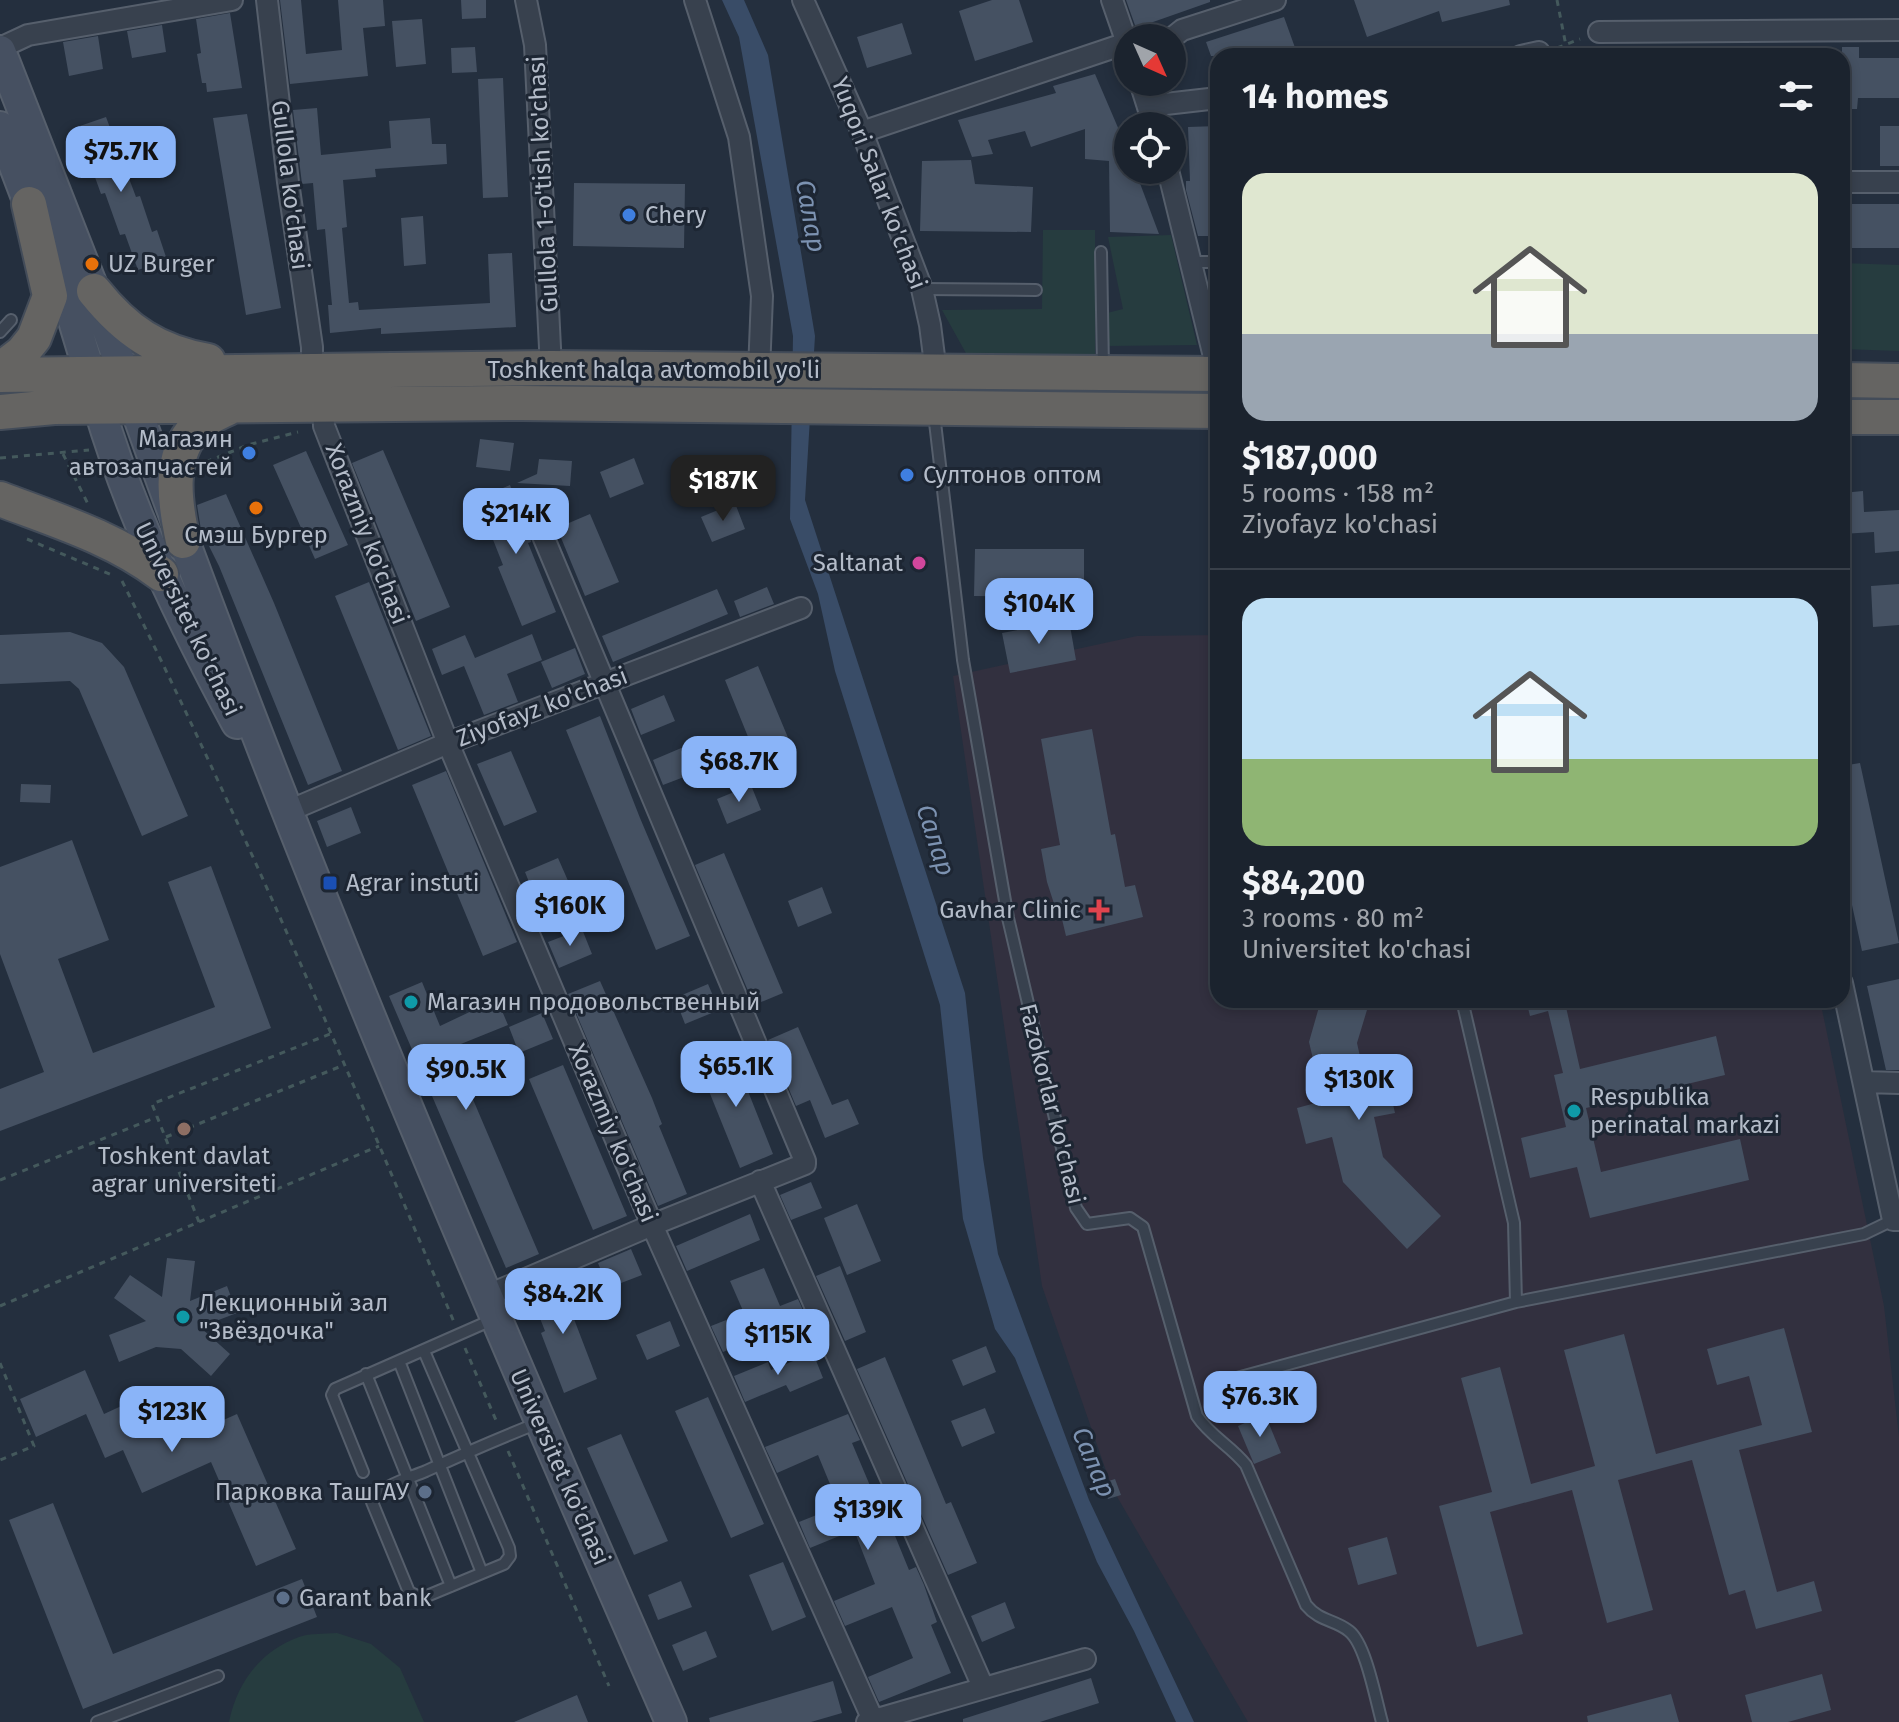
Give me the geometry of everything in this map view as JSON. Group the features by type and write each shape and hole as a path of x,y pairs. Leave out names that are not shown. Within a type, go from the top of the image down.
{"highway":[{"path":"0,373 34,338 50,296 29,204"},
{"path":"94,291 112,313 154,345 193,358 263,371"},
{"name":"Toshkent halqa avtomobil yo'li","path":"0,373 551,368 1210,374"},
{"name":"Universitet ko'chasi","path":"90,374 99,407"},
{"path":"124,374 135,406"},
{"path":"1850,380 1899,381"},
{"name":"Toshkent halqa avtomobil yo'li","path":"0,412 234,405 324,415 520,403 1210,411"},
{"path":"183,541 174,491 176,471 188,438 198,426 234,405"},
{"path":"1850,417 1899,417"},
{"path":"0,499 107,541 139,557 161,574"}],"main road":[{"path":"0,49 124,374"},
{"path":"0,127 74,321 90,374"},
{"name":"Universitet ko'chasi","path":"135,406 286,812 540,1423 671,1722"},
{"name":"Universitet ko'chasi","path":"99,407 112,450 161,574 209,671 286,812"}],"street":[{"path":"0,49 28,35 232,0"},
{"name":"Gullola ko'chasi","path":"267,0 288,182 312,347 312,371"},
{"name":"Gullola 1-o'tish ko'chasi","path":"526,0 535,45 551,368"},
{"path":"695,0 739,137 762,296 768,371"},
{"name":"Yuqori Salar ko'chasi","path":"803,0 862,132 922,289 936,372"},
{"path":"1112,0 1120,24"},
{"path":"1186,29 1275,0"},
{"path":"1599,32 1899,30"},
{"path":"862,132 1114,48"},
{"path":"1145,96 1150,112"},
{"path":"1169,96 1170,103"},
{"path":"1148,106 1210,99"},
{"path":"1850,182 1899,182"},
{"path":"1172,184 1210,340"},
{"name":"Xorazmiy ko'chasi","path":"324,415 448,743 652,1225 870,1721"},
{"path":"491,1307 652,1225 805,1164 543,536"},
{"name":"Ziyofayz ko'chasi","path":"286,812 448,743 801,608"},
{"path":"1848,1008 1896,1220"},
{"path":"1864,1082 1899,1083"},
{"path":"760,1181 983,1687"},
{"path":"870,1721 1085,1659"}],"lane":[{"path":"1101,252 1103,374"},
{"path":"1192,262 1210,262"},
{"path":"922,289 1036,290"},
{"path":"0,332 11,320"},
{"name":"Fazokorlar ko'chasi","path":"933,408 963,660 1008,918 1076,1208 1087,1224 1130,1218 1143,1227 1197,1416 1207,1431 1233,1449 1246,1465 1306,1605 1321,1619 1341,1626 1358,1639 1382,1722"},
{"path":"1464,1008 1514,1223 1516,1302"},
{"path":"1211,1385 1516,1302 1864,1234 1896,1220"},
{"path":"363,1472 332,1395 342,1384 460,1336 491,1307"},
{"path":"424,1351 468,1453 510,1556 504,1564 422,1598 409,1592 372,1502 375,1495 439,1465 468,1453 503,1438 540,1423"},
{"path":"399,1361 482,1573"},
{"path":"366,1374 451,1586"},
{"path":"97,1722 218,1676"}],"path":[{"path":"1557,0 1566,46"},
{"path":"1557,48 1599,32"},
{"path":"194,466 324,415"},
{"path":"0,458 97,449"},
{"path":"27,538 121,579 171,679 344,1065 609,1686"},
{"path":"199,1222 152,1104 330,1034"},
{"path":"165,1137 344,1065"},
{"path":"0,1180 157,1117"},
{"path":"0,1306 379,1146"},
{"path":"0,1363 34,1446 0,1460"}],"shaded area":[{"path":"1210,635 1210,1008 1822,1008 1884,1306 1899,1437 1899,1722 1248,1722 1112,1488 1042,1286 953,676 1137,636"}],"green space":[{"path":"1043,230 1095,230 1095,355 967,355 942,310 1042,309"},
{"path":"1171,235 1197,345 1107,346 1107,313 1123,309 1108,237"},
{"path":"1850,263 1899,265 1899,351 1850,349"},
{"path":"839,385 1210,389 1210,401 839,397"},
{"path":"337,1633 371,1644 400,1668 424,1722 229,1722 244,1682 262,1660 285,1643 303,1636"}],"water":[{"name":"Салар","path":"722,0 744,0 768,55 815,336 805,500 965,993 983,1158 998,1254 1089,1500 1194,1722 1176,1722 1134,1631 1097,1562 1015,1358 995,1329 963,1219 940,1005 835,671 818,594 790,519 793,336 739,37"}],"building":[{"path":"280,0 301,0 306,54 342,50 338,0 383,0 385,26 363,28 368,76 290,84"},
{"path":"461,0 486,0 486,18 462,19"},
{"path":"992,0 1019,0 1033,42 975,61 959,11"},
{"path":"1126,0 1210,0 1147,24 1135,24"},
{"path":"1354,0 1509,0 1510,5 1442,22 1439,11 1367,37"},
{"path":"230,13 242,88 207,92 206,83 202,83 197,54 201,53 196,19"},
{"path":"1284,17 1295,48 1210,48 1210,53 1206,42"},
{"path":"422,19 426,64 396,67 392,21"},
{"path":"902,23 912,54 867,68 857,37"},
{"path":"162,25 166,52 132,58 127,31"},
{"path":"98,36 103,69 69,76 63,42"},
{"path":"475,47 477,72 452,73 451,48"},
{"path":"1859,47 1859,58 1899,58 1899,98 1858,98 1857,109 1850,109 1850,48 1842,48"},
{"path":"1095,74 1114,118 1114,184 1140,184 1159,234 1110,232 1109,161 1085,159 1085,129 1031,147 1025,131 988,140 993,154 972,157 958,120 1056,93 1053,86"},
{"path":"503,78 508,197 483,198 478,79"},
{"path":"317,108 321,155 391,148 389,121 430,118 432,144 446,144 447,164 375,169 376,177 343,180 347,227 342,228 349,303 358,302 359,310 490,303 488,254 512,253 516,327 381,334 381,328 330,333 328,305 332,305 325,229 317,230 313,183 302,184 293,110"},
{"path":"247,114 281,308 246,315 213,118"},
{"path":"106,117 136,197 140,196 152,232 157,230 167,260 138,270 125,234 120,235 105,193 101,194 77,127"},
{"path":"1210,126 1210,236 1198,236 1186,190 1186,181 1190,181 1188,127"},
{"path":"1880,126 1899,126 1899,166 1880,166"},
{"path":"971,160 975,184 1033,187 1031,232 920,231 922,161"},
{"path":"574,183 685,184 684,248 573,246"},
{"path":"1850,204 1899,204 1899,248 1850,248"},
{"path":"423,216 426,264 404,266 401,218"},
{"path":"480,439 514,443 510,471 476,467"},
{"path":"383,450 450,607 416,621 352,463"},
{"path":"306,451 348,545 315,559 273,465"},
{"path":"750,456 761,481 727,495 717,469"},
{"path":"634,458 644,484 610,498 600,472"},
{"path":"539,459 572,461 570,486 517,483 537,474"},
{"path":"510,485 530,534 531,542 528,543 556,612 522,626 498,567 503,565 477,499"},
{"path":"1863,491 1864,512 1899,510 1899,551 1875,553 1874,532 1850,534 1850,492"},
{"path":"226,494 342,771 308,785 219,566 201,530 197,505"},
{"path":"735,503 745,529 712,542 701,517"},
{"path":"590,514 619,582 585,596 557,528"},
{"path":"975,549 1084,549 1084,597 974,596"},
{"path":"369,582 431,736 398,750 335,596"},
{"path":"1899,584 1899,625 1873,627 1871,586"},
{"path":"767,587 774,604 740,617 734,601"},
{"path":"717,589 728,614 613,662 602,636"},
{"path":"1069,620 1076,660 1010,673 1002,633"},
{"path":"70,632 102,643 124,667 188,816 142,836 79,689 70,681 0,684 0,635"},
{"path":"532,634 542,660 507,674 518,702 484,715 464,666 442,675 432,649 465,635 475,658"},
{"path":"575,648 585,674 552,688 541,662"},
{"path":"758,666 789,740 755,754 725,680"},
{"path":"664,695 675,721 641,735 631,709"},
{"path":"600,716 690,936 656,950 566,730"},
{"path":"1092,729 1111,835 1115,834 1125,887 1135,885 1143,917 1066,936 1047,882 1041,849 1060,845 1041,739"},
{"path":"686,746 697,772 663,785 653,760"},
{"path":"511,751 537,812 504,826 477,764"},
{"path":"1860,763 1899,943 1862,951 1850,896 1850,765"},
{"path":"446,771 517,942 483,956 412,785"},
{"path":"21,784 51,785 50,803 20,802"},
{"path":"751,785 761,810 727,824 717,799"},
{"path":"351,807 361,833 327,847 317,821"},
{"path":"72,840 109,940 58,959 93,1053 215,1007 168,882 211,866 271,1028 0,1131 0,1089 44,1072 0,954 0,867"},
{"path":"724,853 783,993 754,1005 695,865"},
{"path":"558,858 569,883 535,897 525,872"},
{"path":"822,887 832,913 798,927 788,901"},
{"path":"582,929 592,954 559,968 548,942"},
{"path":"1899,979 1899,1070 1886,1070 1867,986"},
{"path":"600,981 652,1098 662,1124 659,1126 687,1194 658,1206 568,994"},
{"path":"422,982 440,1026 497,999 508,1025 451,1048 539,1254 506,1268 389,996"},
{"path":"708,984 719,1010 685,1024 675,998"},
{"path":"1319,1008 1368,1008 1357,1043 1366,1083 1387,1078 1395,1113 1374,1117 1383,1157 1441,1216 1407,1249 1343,1182 1332,1137 1306,1144 1297,1108 1323,1101 1309,1042"},
{"name":"Respublika perinatal markazi","path":"1528,1008 1566,1008 1580,1069 1716,1036 1725,1075 1586,1108 1601,1172 1740,1139 1749,1180 1590,1218 1577,1167 1530,1178 1521,1138 1566,1127 1554,1075 1563,1073 1548,1011 1530,1016"},
{"path":"542,1013 553,1039 519,1053 509,1027"},
{"path":"798,1027 832,1105 848,1099 859,1124 825,1138 810,1100 796,1106 768,1040"},
{"path":"732,1051 773,1154 740,1168 698,1064"},
{"path":"563,1065 627,1216 593,1230 529,1079"},
{"path":"811,1182 822,1208 791,1220 780,1195"},
{"path":"857,1204 881,1261 847,1275 824,1218"},
{"path":"750,1214 760,1240 687,1271 676,1246"},
{"path":"631,1249 642,1275 608,1288 598,1263"},
{"name":"Лекционный зал \"Звёздочка\"","path":"167,1258 195,1261 190,1301 227,1286 237,1313 200,1327 230,1354 211,1376 181,1349 156,1347 119,1362 109,1335 146,1321 114,1298 130,1275 162,1297"},
{"path":"840,1266 866,1332 845,1341 816,1276"},
{"path":"764,1268 780,1306 798,1299 809,1324 768,1341 765,1334 723,1352 711,1326 744,1313 730,1281"},
{"path":"563,1279 574,1304 569,1306 597,1379 564,1393 541,1333 545,1331 530,1293"},
{"path":"670,1321 680,1346 647,1360 636,1335"},
{"path":"1784,1328 1812,1432 1739,1450 1777,1592 1814,1581 1822,1611 1756,1629 1745,1590 1729,1595 1692,1460 1618,1480 1653,1610 1607,1623 1572,1490 1490,1512 1523,1634 1477,1647 1439,1506 1492,1492 1461,1378 1500,1367 1531,1484 1595,1466 1564,1350 1624,1334 1656,1454 1762,1425 1749,1376 1717,1385 1707,1349"},
{"path":"986,1346 996,1372 963,1386 952,1360"},
{"path":"813,1353 823,1378 790,1392 786,1385 745,1402 734,1376 768,1362 771,1370"},
{"path":"885,1357 946,1504 951,1502 977,1563 948,1575 857,1369"},
{"path":"85,1370 104,1414 154,1391 176,1441 237,1414 296,1549 256,1566 211,1462 142,1493 123,1450 105,1458 86,1414 36,1437 20,1399"},
{"path":"708,1397 764,1524 731,1538 675,1411"},
{"path":"985,1408 995,1433 962,1447 951,1421"},
{"path":"848,1414 860,1440 852,1443 871,1488 880,1485 889,1507 884,1509 909,1570 916,1567 924,1585 937,1622 931,1625 951,1673 879,1702 868,1677 913,1658 892,1607 845,1626 834,1601 875,1584 854,1530 810,1548 799,1522 839,1506 818,1455 777,1473 765,1447"},
{"path":"1265,1414 1281,1453 1254,1464 1238,1426"},
{"path":"621,1434 668,1541 634,1555 587,1448"},
{"path":"1115,1479 1121,1495 1108,1499 1102,1483"},
{"path":"53,1503 113,1654 302,1579 317,1617 83,1709 9,1520"},
{"path":"1387,1537 1397,1574 1358,1585 1348,1548"},
{"path":"783,1562 806,1617 772,1631 749,1575"},
{"path":"681,1581 692,1607 658,1620 648,1595"},
{"path":"1005,1602 1015,1628 982,1642 971,1616"},
{"path":"706,1631 717,1657 683,1671 672,1645"},
{"path":"1822,1674 1831,1710 1788,1722 1752,1722 1745,1695"},
{"path":"1091,1678 1099,1703 1040,1722 963,1722 963,1719"},
{"path":"833,1681 842,1713 811,1722 710,1722 709,1718"},
{"path":"1671,1694 1679,1722 1588,1722 1587,1716"},
{"path":"577,1695 588,1722 514,1722"}],"place":[{"name":"Chery","path":"629,215"},
{"name":"UZ Burger","path":"92,264"},
{"name":"Магазин автозапчастей","path":"249,453"},
{"name":"Султонов оптом","path":"907,475"},
{"name":"Смэш Бургер","path":"256,508"},
{"name":"Saltanat","path":"919,563"},
{"name":"Agrar instuti","path":"330,883"},
{"name":"Gavhar Clinic","path":"1099,910"},
{"name":"Магазин продовольственный","path":"411,1002"},
{"name":"Respublika perinatal markazi","path":"1574,1111"},
{"name":"Toshkent davlat agrar universiteti","path":"184,1129"},
{"name":"Лекционный зал \"Звёздочка\"","path":"183,1317"},
{"name":"Парковка ТашГАУ","path":"425,1492"},
{"name":"Garant bank","path":"283,1598"}]}
